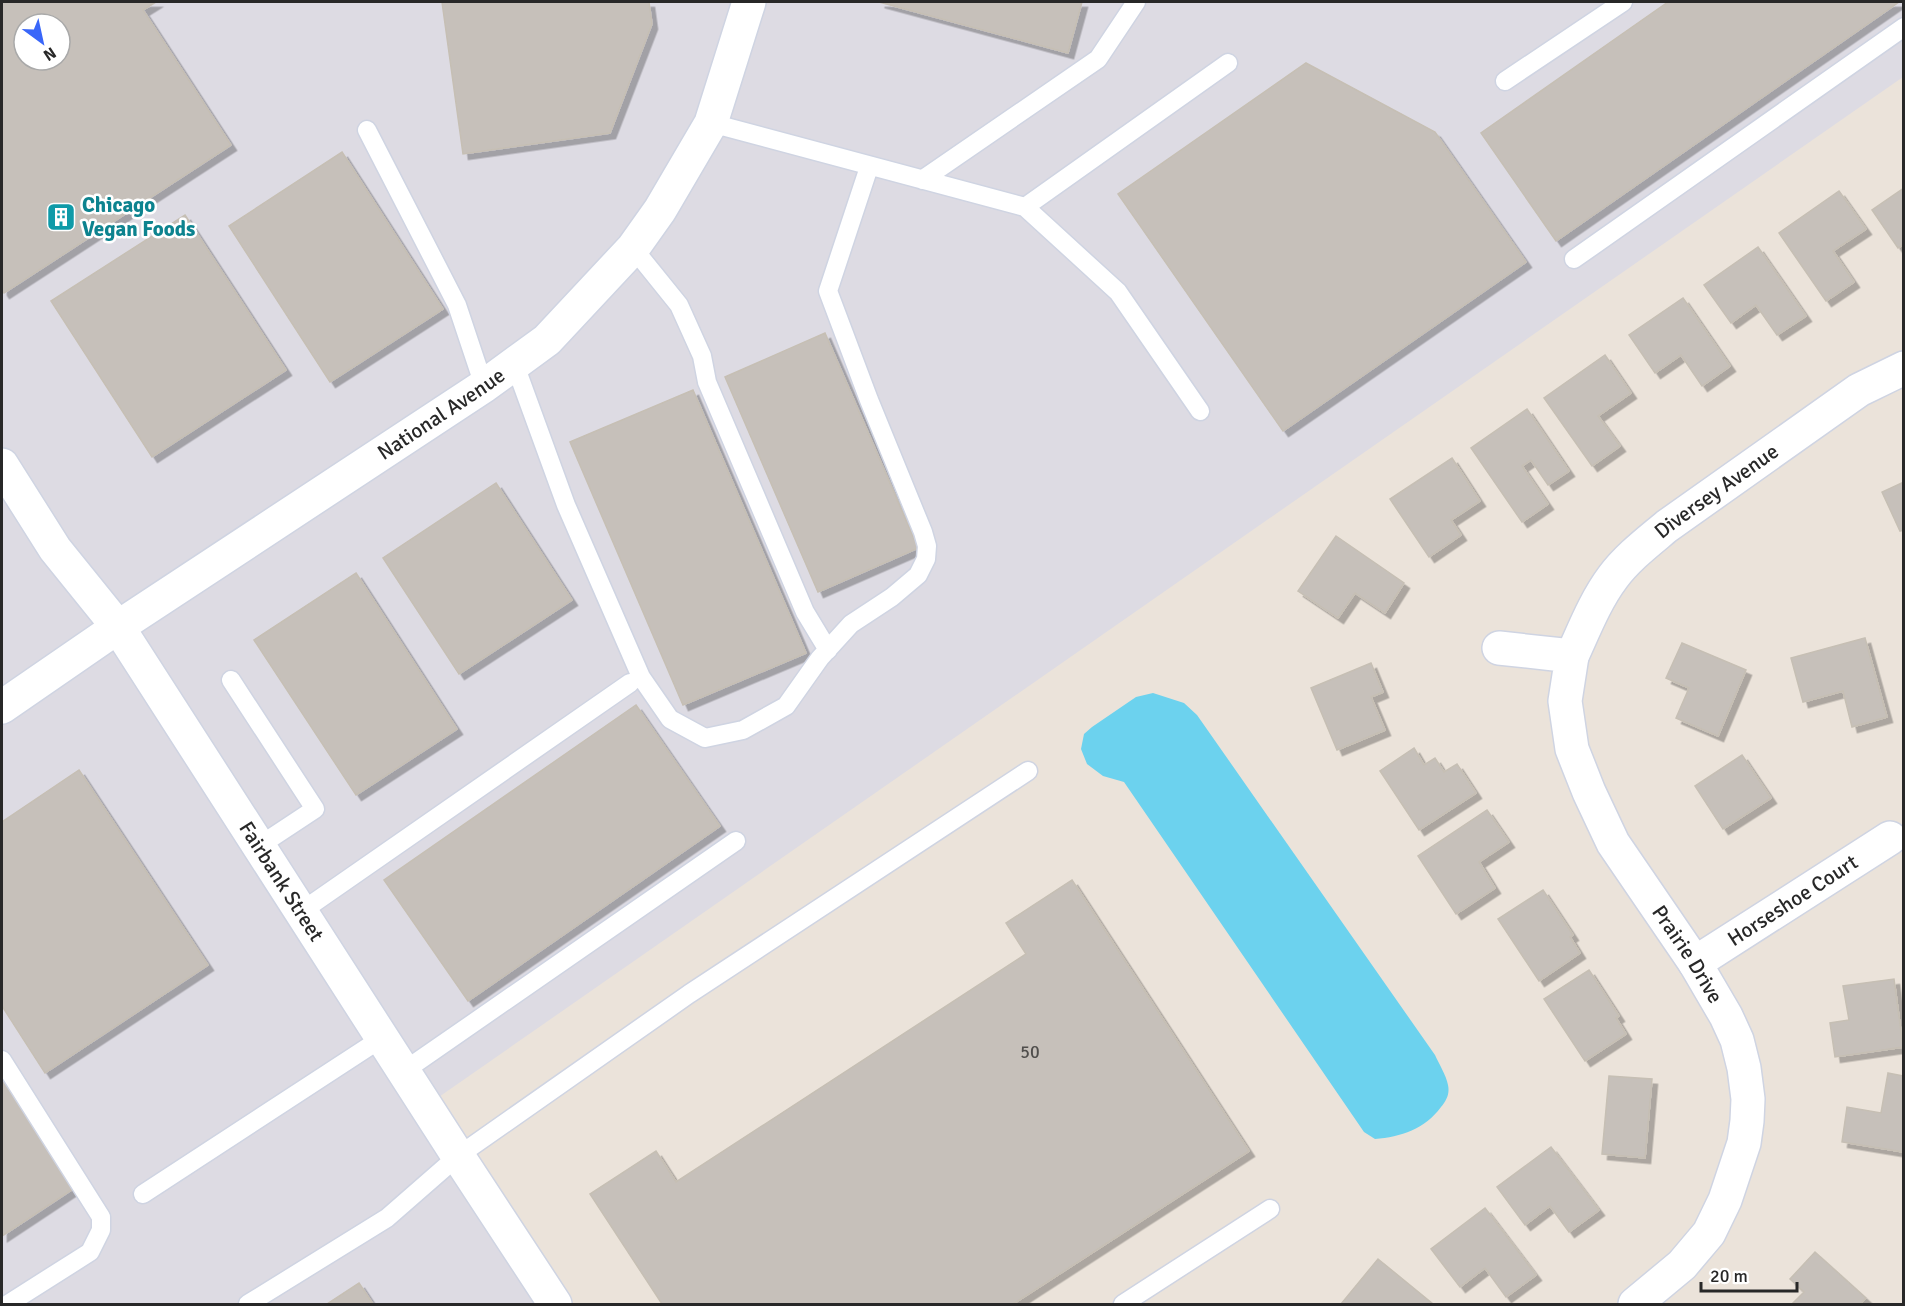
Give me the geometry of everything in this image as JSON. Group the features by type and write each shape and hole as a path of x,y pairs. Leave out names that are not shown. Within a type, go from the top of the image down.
{"street":[{"name":"National Avenue","path":"2,707 118,627 484,386 547,340 633,248 660,210 711,123 749,2"},
{"name":"Diversey Avenue","path":"1572,656 1598,601 1613,577 1637,551 1667,526 1859,390 1904,368"},
{"name":"Fairbank Street","path":"2,465 55,549 118,627 555,1305"},
{"path":"1499,648 1572,656"},
{"name":"Prairie Drive","path":"1572,656 1565,701 1572,749 1589,792 1613,843 1695,963 1726,1016 1737,1040 1744,1068 1748,1110 1744,1143 1725,1200 1709,1233 1682,1266 1635,1305"},
{"name":"Horseshoe Court","path":"1695,963 1890,838"}],"lane":[{"path":"922,180 1098,59 1136,2"},
{"path":"1505,81 1623,2"},
{"path":"1574,259 1904,27"},
{"path":"1025,207 1228,63"},
{"path":"711,123 1025,207 1118,292 1200,411"},
{"path":"367,130 457,305 484,386"},
{"path":"515,365 566,506 641,677 670,719 705,738 743,730 786,706 820,658 850,624 892,597 918,575 926,560 927,546 923,532 869,400 828,291 869,167"},
{"path":"633,248 679,305 702,356 706,382 801,601 828,650"},
{"path":"231,680 315,809 259,846"},
{"path":"302,911 630,683"},
{"path":"248,1305 387,1218 458,1156 688,994 1028,771"},
{"path":"404,1071 736,842"},
{"path":"143,1194 382,1038"},
{"path":"2,1060 101,1217 101,1230 90,1252 8,1305"},
{"path":"1123,1305 1270,1209"}],"shaded area":[{"path":"2,2 1903,2 1903,77 413,1115 536,1304 2,1304"}],"water":[{"path":"1153,693 1184,703 1197,715 1435,1055 1447,1081 1448,1094 1435,1115 1428,1121 1403,1134 1394,1136 1375,1139 1364,1132 1124,782 1103,776 1087,764 1081,749 1084,734 1136,697"}],"building":[{"name":"Chicago Vegan Foods","path":"2,2 156,2 143,10 231,145 4,293 2,290"},
{"path":"442,2 649,2 652,24 610,133 463,154"},
{"path":"879,2 1082,2 1068,53"},
{"path":"1668,2 1899,2 1556,241 1481,133"},
{"path":"1306,63 1435,132 1526,262 1283,431 1118,194"},
{"path":"342,152 443,309 330,382 229,226"},
{"path":"1904,188 1904,244 1898,248 1872,210"},
{"path":"1839,191 1866,229 1833,251 1854,282 1826,301 1779,233"},
{"path":"185,215 286,370 152,457 51,301"},
{"path":"1758,247 1806,316 1777,335 1756,305 1731,323 1704,285"},
{"path":"1683,298 1730,366 1702,386 1681,355 1655,373 1629,335"},
{"path":"825,333 918,548 818,592 725,377"},
{"path":"1605,355 1631,393 1598,416 1620,446 1592,466 1544,398"},
{"path":"693,390 806,653 683,705 570,442"},
{"path":"1527,409 1569,471 1548,485 1531,460 1522,466 1548,504 1522,522 1471,448"},
{"path":"1452,458 1480,501 1451,520 1461,535 1429,557 1390,499"},
{"path":"1904,482 1904,530 1900,531 1882,492"},
{"path":"496,483 572,600 459,674 383,558"},
{"path":"1336,536 1404,583 1385,613 1355,593 1338,618 1298,591"},
{"path":"356,573 457,729 356,795 254,640"},
{"path":"1865,638 1887,717 1852,727 1843,691 1803,702 1791,658"},
{"path":"1682,643 1746,670 1718,736 1676,718 1689,688 1666,678"},
{"path":"1371,663 1383,692 1371,697 1385,730 1337,750 1311,688"},
{"path":"636,705 720,826 468,1001 384,880"},
{"path":"1414,748 1424,765 1435,758 1444,772 1457,764 1476,793 1419,830 1380,771"},
{"path":"1742,755 1771,798 1723,829 1695,786"},
{"path":"79,770 208,965 45,1073 2,1006 2,822"},
{"path":"1487,810 1509,842 1479,862 1495,888 1456,914 1418,856"},
{"path":"1072,880 1249,1151 1013,1304 662,1304 590,1194 656,1151 676,1182 1026,954 1006,923"},
{"path":"1543,890 1573,935 1570,937 1580,953 1539,981 1498,919"},
{"path":"1589,970 1619,1016 1616,1018 1626,1034 1585,1061 1544,999"},
{"path":"1894,979 1903,1047 1835,1057 1830,1023 1849,1020 1843,986"},
{"path":"1888,1073 1904,1076 1904,1152 1842,1142 1847,1107 1881,1113"},
{"path":"2,1074 76,1187 2,1236"},
{"path":"1609,1076 1652,1079 1645,1158 1602,1154"},
{"path":"1551,1147 1599,1210 1569,1232 1550,1206 1525,1225 1497,1187"},
{"path":"1485,1208 1536,1275 1506,1297 1485,1268 1460,1287 1431,1249"},
{"path":"1815,1252 1866,1298 1860,1304 1792,1304 1804,1292 1790,1279"},
{"path":"1378,1259 1433,1304 1341,1304"},
{"path":"359,1283 373,1304 327,1304"}],"place":[{"name":"Chicago Vegan Foods","path":"61,217"}]}
